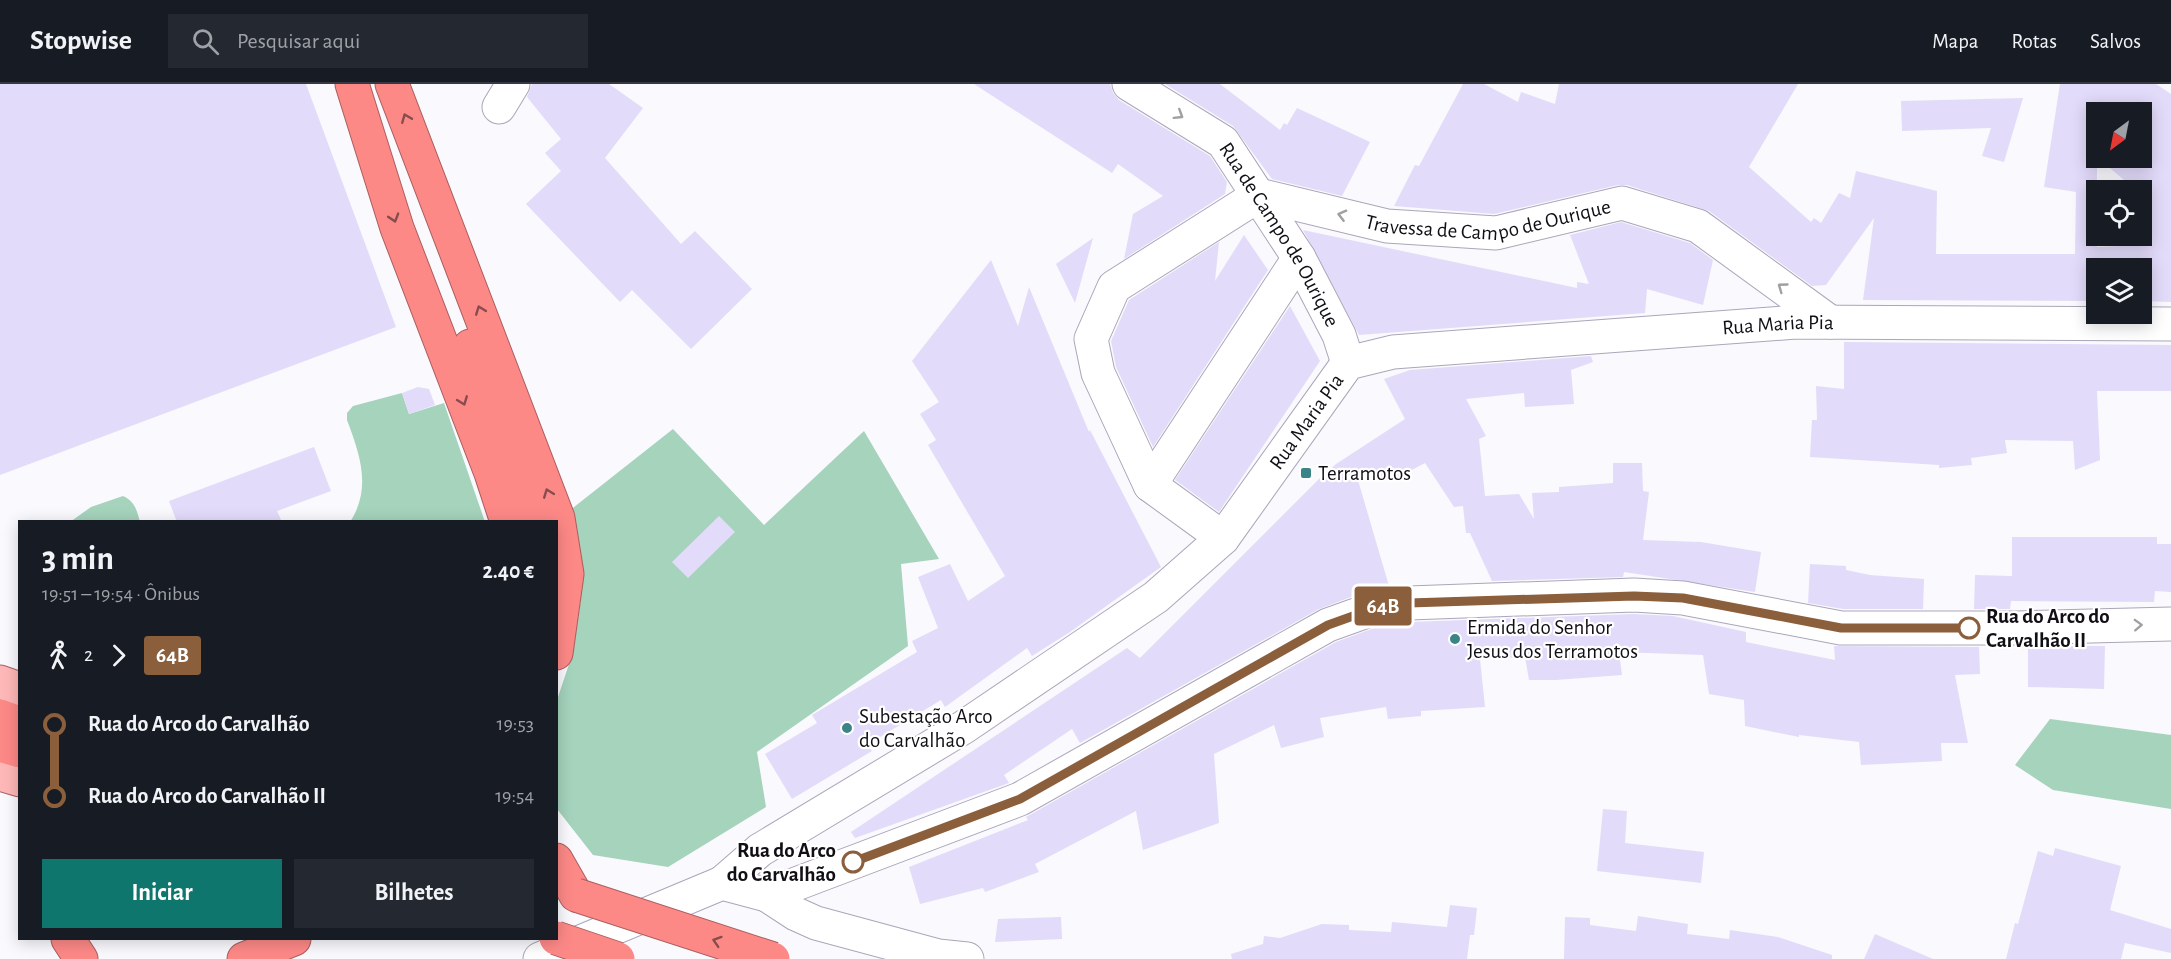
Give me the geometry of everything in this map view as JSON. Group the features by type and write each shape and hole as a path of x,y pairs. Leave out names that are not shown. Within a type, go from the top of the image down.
{"highway":[{"path":"392,84 558,518 567,573 558,638"},
{"path":"355,93 422,217 530,520"},
{"path":"355,93 397,228 491,473 506,520"},
{"path":"0,716 18,722"},
{"path":"0,745 18,750"},
{"path":"558,866 566,891 772,959"},
{"path":"558,939 618,959"},
{"path":"69,940 81,959"},
{"path":"244,959 292,940"}],"main road":[{"path":"0,682 18,688"},
{"path":"0,774 18,779"}],"street":[{"name":"Rua de Campo de Ourique","path":"1129,84 1223,142 1299,258 1338,335 1348,363"},
{"name":"Travessa de Campo de Ourique","path":"1259,195 1388,226 1496,233 1622,203 1698,226 1830,322"},
{"path":"1223,538 1150,485 1098,373 1091,339 1114,287 1259,195"},
{"path":"1150,485 1299,258"},
{"name":"Rua Maria Pia","path":"722,883 760,850 964,727 1156,597 1223,538 1348,363 1393,352 1763,323 2171,324"},
{"path":"767,895 1020,799 1328,625 1381,606 1409,603 1634,596 1683,598 1841,628 2005,628 2171,624"},
{"path":"540,959 722,883 767,895 796,914 816,923 938,956 967,959"}],"green space":[{"path":"402,393 409,414 444,403 484,520 351,520 361,497 362,484 362,471 347,420 347,413 353,406"},
{"path":"673,429 764,525 864,431 939,559 901,564 908,646 757,752 766,807 668,867 593,855 558,810 558,697 573,652 581,599 577,551 569,511"},
{"path":"123,496 133,504 139,520 73,520 91,507"},
{"path":"2050,719 2171,735 2171,809 2053,790 2015,765"}],"building":[{"path":"0,84 306,84 396,327 0,475"},
{"path":"532,84 609,84 643,108 605,158 681,244 695,231 752,289 691,349 632,290 620,302 526,204 561,171 545,153 561,139 527,97"},
{"path":"974,84 1110,84 1119,100 1210,156 1227,182 1225,194 1124,259 1133,214 1163,196 1118,164 1112,173"},
{"path":"1165,84 1220,84 1280,130 1284,123 1287,125 1297,108 1370,142 1342,196 1272,179 1233,126"},
{"path":"1463,84 1484,84 1518,102 1521,92 1555,104 1559,84 1798,84 1749,167 1811,222 1814,218 1821,223 1839,193 1850,198 1856,171 1937,191 1936,254 2075,254 2076,192 2044,187 2060,84 2156,84 2171,94 2171,302 2152,301 2152,258 2086,258 2086,301 1863,300 1874,218 1826,285 1812,286 1709,211 1627,185 1618,185 1494,214 1394,206 1415,165 1419,166","holes":["2086,102 2152,102 2152,168 2110,168 2124,180 2152,180 2152,246 2086,246 2086,180 2097,180 2097,168 2086,168"]},
{"path":"2023,98 2004,162 1982,156 1991,128 1902,131 1901,101"},
{"path":"1621,222 1690,243 1713,260 1703,305 1647,289 1645,313 1359,335 1303,230 1577,288 1577,282 1589,284 1570,235"},
{"path":"1244,235 1268,270 1153,447 1116,367 1111,341 1129,300 1219,242 1215,281"},
{"path":"1093,238 1075,303 1056,264"},
{"path":"991,260 1018,326 1029,287 1089,432 1090,430 1161,567 1070,632 1032,656 1027,648 945,707 941,700 867,745 872,751 792,799 765,754 817,723 812,715 917,652 912,641 938,628 918,577 950,564 968,601 1005,576 928,445 936,440 920,414 939,402 912,361"},
{"path":"1290,306 1320,361 1219,512 1175,480"},
{"path":"1844,342 2171,345 2171,391 2097,391 2100,460 2075,470 2073,441 2005,440 2007,453 1971,458 1972,465 1939,468 1939,465 1810,457 1812,420 1817,420 1816,386 1844,389"},
{"path":"1591,356 1593,362 1571,370 1574,404 1525,407 1524,393 1466,399 1486,436 1479,439 1485,496 1519,494 1534,519 1532,493 1559,492 1559,487 1613,483 1613,463 1642,463 1643,491 1649,492 1643,540 1701,542 1761,552 1755,592 1624,572 1623,577 1492,581 1470,533 1466,533 1463,506 1454,507 1425,463 1391,481 1355,470 1389,586 1375,588 1319,609 1080,743 1072,729 1004,775 1009,783 855,838 851,832 1127,648 1140,658 1319,479 1336,464 1405,419 1384,379 1410,370"},
{"path":"418,387 429,389 435,405 409,414 402,393"},
{"path":"314,447 331,491 277,511 281,520 176,520 169,501"},
{"path":"719,516 735,532 688,578 672,562"},
{"path":"2012,537 2157,537 2157,544 2171,544 2171,592 2155,591 2154,602 2011,601 2010,609 1974,609 1975,575 2012,576"},
{"path":"1810,564 1846,566 1846,570 1870,575 1924,579 1923,609 1843,609 1808,603"},
{"path":"1634,614 1673,616 1746,632 1746,642 1835,660 1834,646 1979,647 1980,674 1955,675 1968,743 1941,743 1942,761 1861,765 1859,742 1799,735 1799,737 1745,726 1744,700 1709,694 1703,655 1619,652 1622,675 1556,680 1529,680 1525,657 1480,659 1485,707 1421,711 1421,716 1388,719 1386,707 1320,718 1324,737 1281,748 1274,725 1214,754 1219,823 1143,850 1136,811 1035,864 1039,872 985,892 983,888 920,904 909,867 1028,820 1026,817 1336,642 1385,624"},
{"path":"2028,646 2105,646 2104,689 2028,687"},
{"path":"1603,809 1627,811 1625,843 1704,852 1701,883 1597,871"},
{"path":"2055,848 2121,866 2110,910 2171,929 2171,953 2125,943 2121,959 2006,959 2038,851 2053,856"},
{"path":"1450,905 1477,908 1474,935 1470,935 1467,959 1232,959 1231,954 1263,944 1264,936 1280,938 1322,924 1349,925 1349,930 1391,932 1392,922 1447,927"},
{"path":"1638,916 1688,924 1687,934 1729,939 1730,930 1778,937 1832,955 1832,959 1564,959 1565,917 1590,918 1590,925 1636,931"},
{"path":"1061,917 1062,939 995,942 998,919"},
{"path":"1875,934 1933,959 1864,959"}],"bus line":[{"name":"64B","path":"853,862 1020,799 1328,625 1381,606 1409,603 1634,596 1683,598 1841,628 1969,628"}],"place":[{"name":"Terramotos","path":"1306,473"},
{"name":"Rua do Arco do Carvalhão II","path":"1969,628"},
{"name":"Ermida do Senhor Jesus dos Terramotos","path":"1455,639"},
{"name":"Subestação Arco do Carvalhão","path":"847,728"},
{"name":"Rua do Arco do Carvalhão","path":"853,862"}]}
